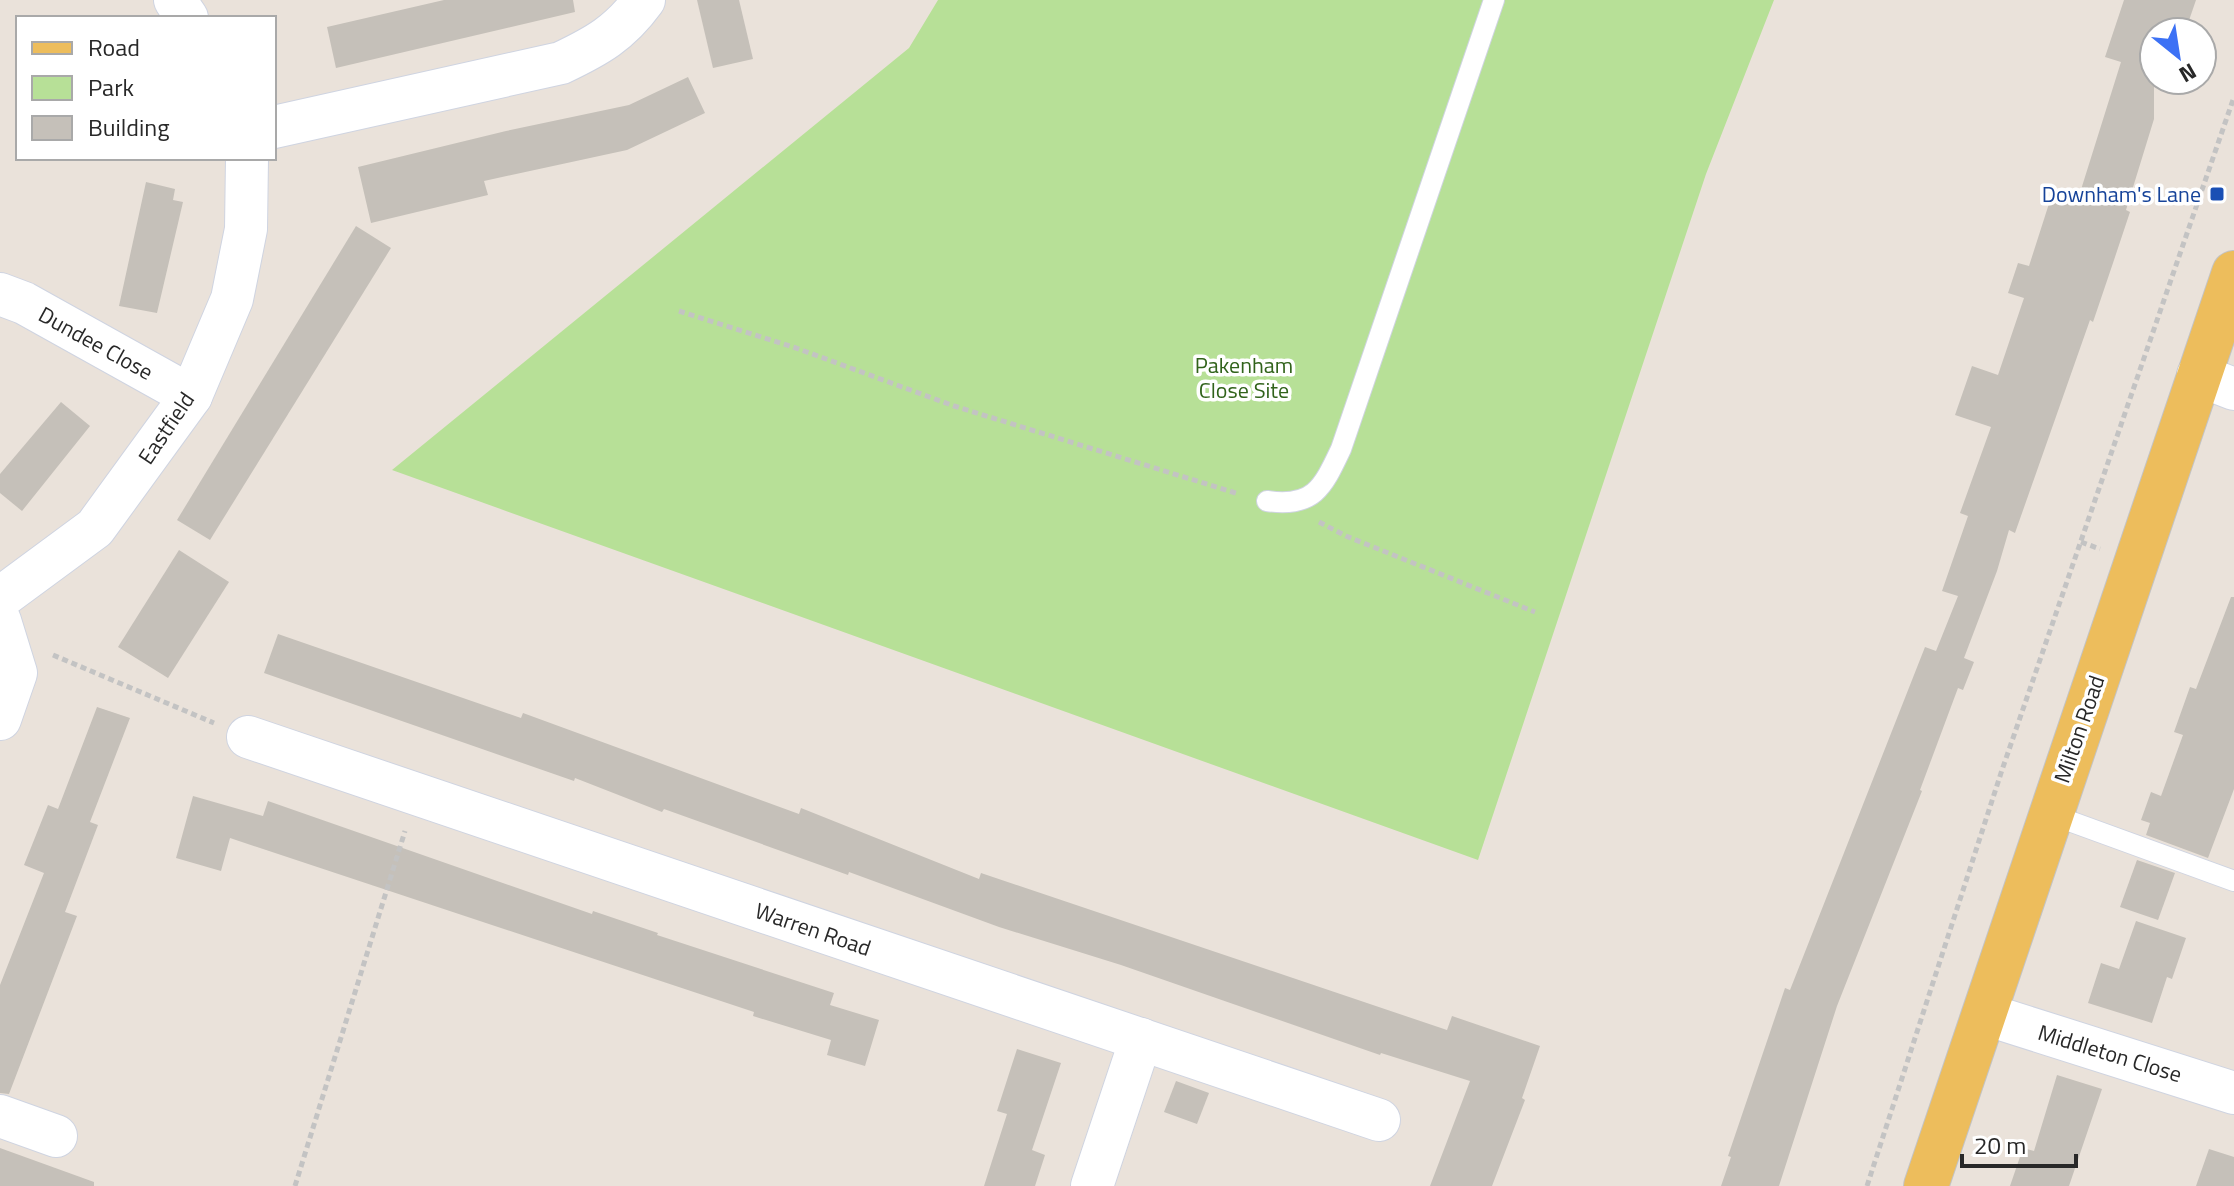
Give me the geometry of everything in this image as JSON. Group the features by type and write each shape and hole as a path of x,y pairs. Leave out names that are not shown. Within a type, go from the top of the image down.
{"main road":[{"name":"Milton Road","path":"1926,1186 2050,814 2216,382 2234,273"}],"street":[{"path":"276,127 561,63 594,47 627,24 644,0"},
{"name":"Eastfield","path":"0,598 95,528 191,396 232,299 246,229 247,160"},
{"name":"Dundee Close","path":"0,294 24,303 191,396"},
{"path":"0,621 16,673 0,719"},
{"name":"Warren Road","path":"248,737 1379,1120"},
{"name":"Middleton Close","path":"1985,1014 2234,1093"},
{"path":"1092,1186 1141,1039"},
{"path":"0,1116 56,1136"}],"lane":[{"path":"1267,501 1297,503 1312,495 1325,481 1341,449 1494,0"},
{"path":"2050,814 2234,881"}],"path":[{"path":"1867,1186 2002,770 2234,97"},
{"path":"679,311 796,348 1007,424 1201,484 1267,501"},
{"path":"1297,503 1327,528 1535,612"},
{"path":"41,650 248,737"},
{"path":"295,1186 415,795"}],"green space":[{"name":"Pakenham Close Site","path":"938,0 1774,0 1706,174 1478,860 392,470 909,48"}],"building":[{"path":"444,0 573,0 575,12 336,68 327,27"},
{"path":"697,0 739,0 753,59 713,68"},
{"path":"2124,0 2196,0 2190,16 2138,16 2138,96 2154,96 2154,119 2126,210 2130,212 2015,533 2009,530 1964,658 1974,662 1963,690 1958,688 1922,791 1837,1006 1779,1186 1721,1186 1731,1157 1728,1156 1785,988 1790,990 1925,647 1936,651 1958,596 1942,591 1968,516 1960,513 1991,427 1955,415 1972,366 1998,375 2024,298 2008,293 2018,263 2029,266 2054,188 2079,196 2121,62 2105,57"},
{"path":"688,77 705,113 627,150 484,181 488,195 371,223 358,167 629,105"},
{"path":"146,182 175,189 173,200 183,202 157,313 119,306"},
{"path":"356,226 391,248 210,540 177,520"},
{"path":"61,402 90,426 22,511 0,493 0,474"},
{"path":"179,550 229,582 168,678 118,647"},
{"path":"2231,597 2234,597 2234,789 2208,858 2146,835 2150,823 2141,820 2151,792 2161,796 2183,735 2174,732 2190,687 2196,689"},
{"path":"278,634 521,718 523,713 799,814 801,808 979,879 981,873 1447,1030 1452,1016 1540,1046 1522,1098 1525,1100 1492,1186 1430,1186 1470,1081 1380,1055 1121,965 999,927 849,872 848,875 664,809 662,812 575,778 574,781 264,673"},
{"path":"97,707 130,718 90,822 98,825 65,912 77,916 9,1094 0,1093 0,985 44,873 24,865 48,805 58,809"},
{"path":"193,796 263,816 268,801 592,914 593,911 834,993 830,1005 879,1020 865,1066 827,1055 831,1040 753,1016 754,1012 230,838 221,871 176,858"},
{"path":"2137,860 2175,873 2158,920 2120,907"},
{"path":"2136,921 2186,938 2172,979 2167,977 2152,1023 2088,1003 2101,963 2119,969"},
{"path":"1017,1049 1061,1063 1032,1150 1045,1155 1035,1186 984,1186 1007,1114 997,1111"},
{"path":"2057,1075 2102,1089 2069,1186 2010,1186 2023,1148 2034,1151"},
{"path":"1176,1081 1209,1093 1197,1124 1164,1112"},
{"path":"0,1148 94,1182 94,1186 0,1186"},
{"path":"2209,1149 2234,1157 2234,1186 2196,1186"}],"place":[{"name":"Downham's Lane","path":"2217,194"}]}
